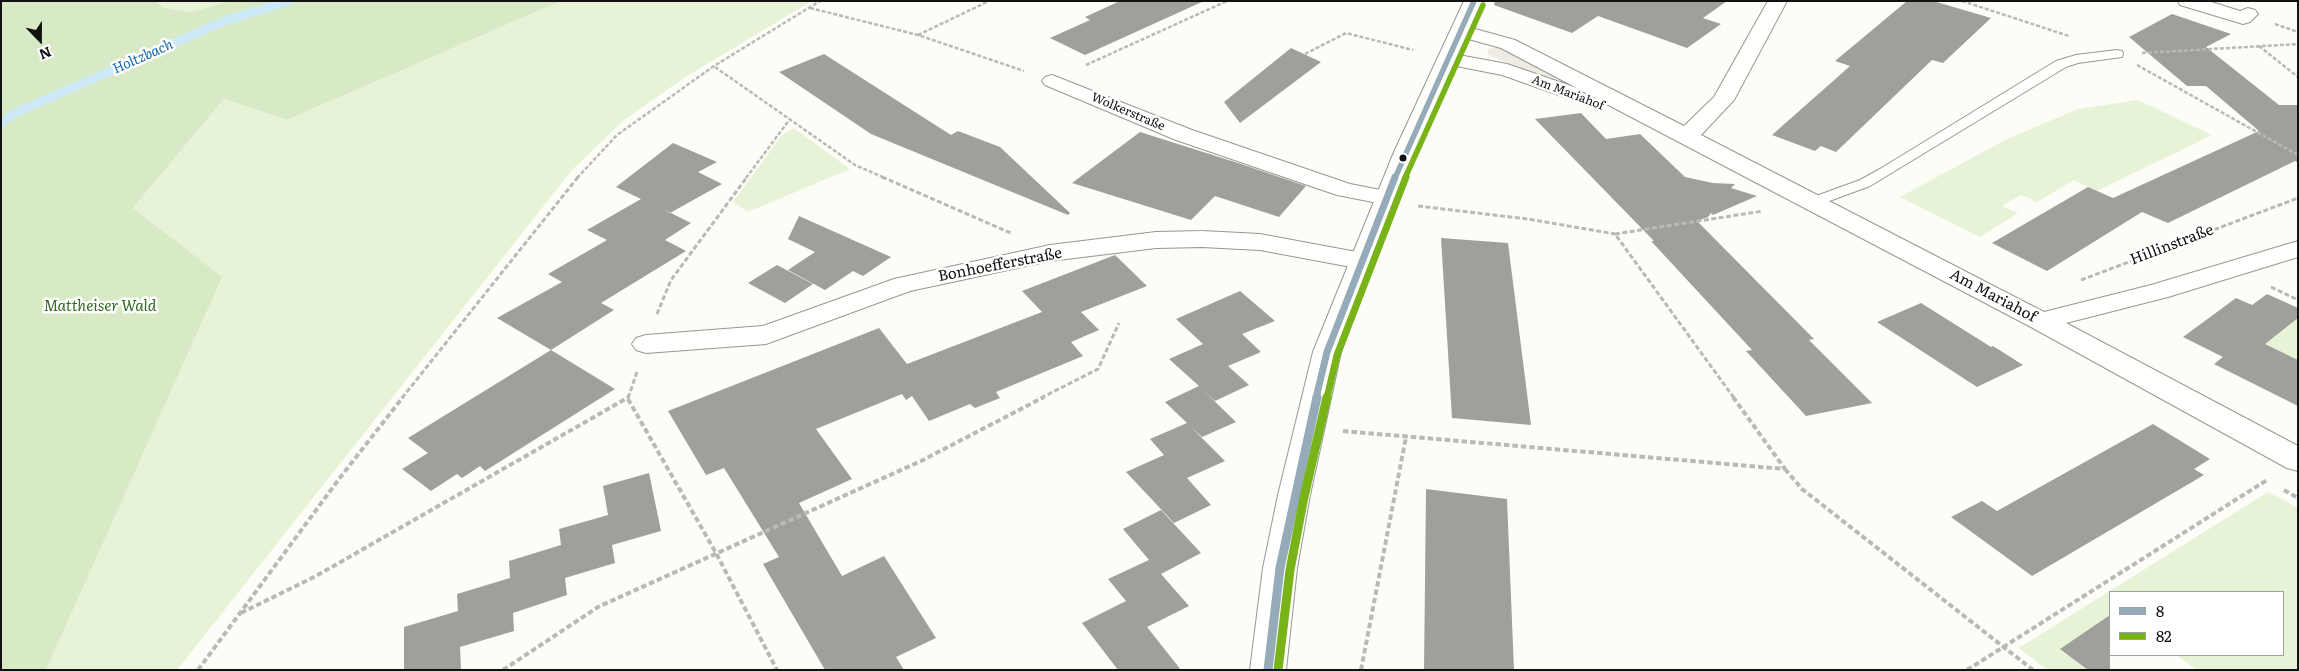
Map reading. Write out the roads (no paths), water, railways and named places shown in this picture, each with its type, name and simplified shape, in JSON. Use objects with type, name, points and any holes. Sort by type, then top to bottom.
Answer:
[{"type":"street","points":[[1268,670],[1280,568],[1309,428],[1328,352],[1405,152],[1474,1]]},
{"type":"street","points":[[1686,137],[1723,100],[1778,1]]},
{"type":"street","points":[[2187,1],[2243,18],[2248,14]]},
{"type":"street","name":"Am Mariahof","points":[[1461,31],[1508,44],[2041,321],[2298,460]]},
{"type":"street","name":"Am Mariahof","points":[[1448,59],[1507,70],[1686,137]]},
{"type":"street","name":"Wolkerstraße","points":[[1052,81],[1184,135],[1345,190],[1388,198]]},
{"type":"street","name":"Bonhoefferstraße","points":[[646,344],[766,335],[903,285],[1050,254],[1156,240],[1260,242],[1362,261]]},
{"type":"street","points":[[2041,321],[2159,291],[2298,249]]},
{"type":"lane","points":[[1813,202],[1865,183],[1886,172],[2061,64],[2076,59],[2117,54]]},
{"type":"waterway","name":"Holtzbach","points":[[1,123],[13,114],[224,21],[290,1]]},
{"type":"park label","name":"Mattheiser Wald","points":[[100,307]]}]
